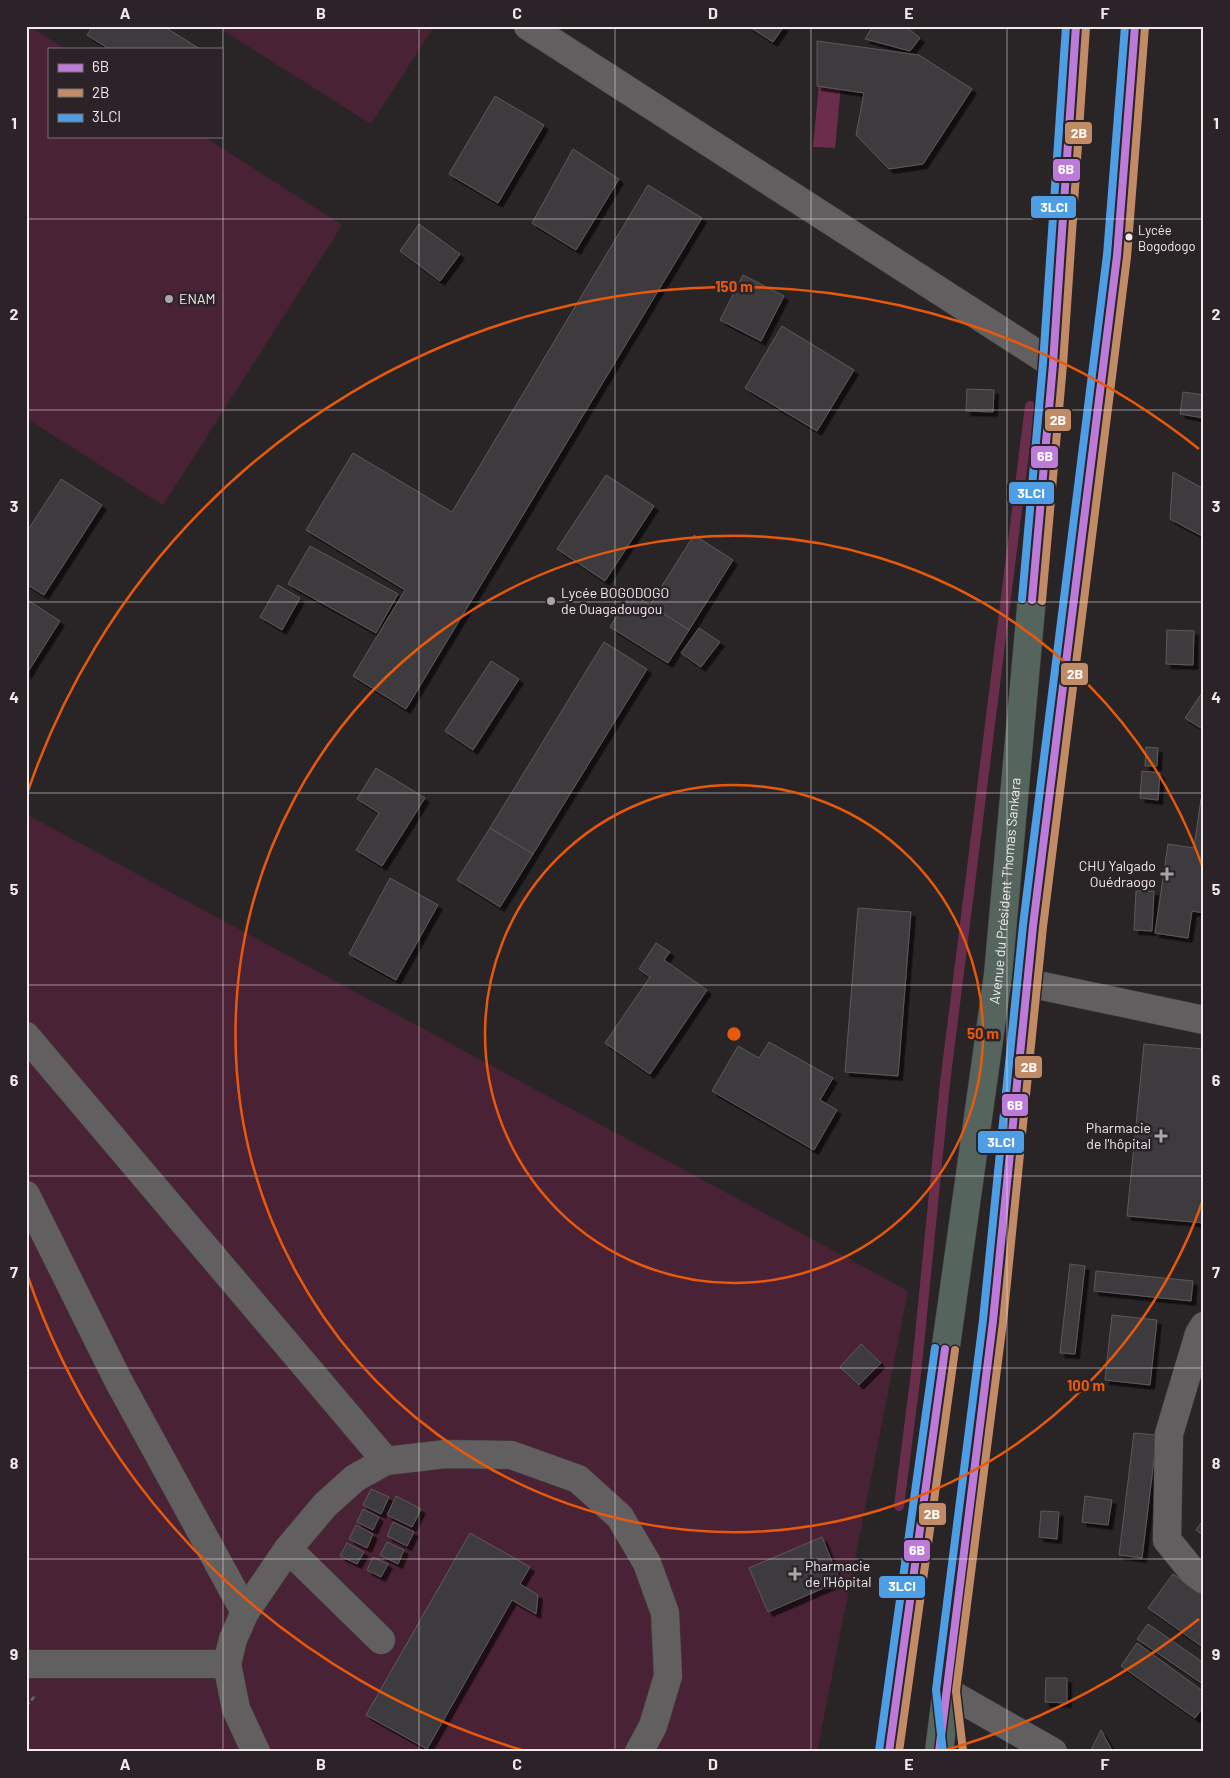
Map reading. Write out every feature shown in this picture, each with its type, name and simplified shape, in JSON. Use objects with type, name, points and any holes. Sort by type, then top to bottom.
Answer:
[{"type":"highway","name":"Avenue du Président Thomas Sankara","points":[[889,1752],[998,975],[1053,364],[1076,26]]},
{"type":"highway","points":[[939,1752],[993,1321],[1033,926],[1117,256],[1135,26]]},
{"type":"highway","points":[[946,1691],[953,1752]]},
{"type":"street","points":[[528,26],[1053,364]]},
{"type":"street","points":[[1028,983],[1204,1020]]},
{"type":"street","points":[[26,1036],[386,1461]]},
{"type":"street","points":[[26,1195],[118,1380],[245,1612]]},
{"type":"street","points":[[1204,1326],[1199,1334],[1169,1434],[1167,1540],[1193,1572],[1204,1580]]},
{"type":"street","points":[[256,1752],[236,1709],[227,1664],[233,1639],[245,1612],[288,1549],[325,1505],[355,1478],[386,1461],[446,1454],[511,1455],[578,1479],[620,1517],[647,1563],[665,1613],[668,1676],[653,1726],[639,1752]]},
{"type":"street","points":[[288,1549],[381,1640]]},
{"type":"street","points":[[26,1664],[227,1664]]},
{"type":"street","points":[[946,1691],[1053,1752]]},
{"type":"shaded area","points":[[26,26],[29,26],[63,48],[48,48],[48,138],[206,138],[342,225],[163,505],[26,418]]},
{"type":"shaded area","points":[[216,26],[430,26],[433,28],[371,124]]},
{"type":"shaded area","points":[[819,83],[841,85],[835,148],[813,147]]},
{"type":"shaded area","points":[[26,814],[908,1291],[817,1752],[26,1752]]},
{"type":"building","points":[[93,26],[163,26],[198,48],[107,48],[87,35]]},
{"type":"building","points":[[748,26],[784,26],[773,42]]},
{"type":"building","points":[[873,26],[905,26],[920,38],[910,51],[865,39]]},
{"type":"building","points":[[817,41],[919,55],[972,89],[923,164],[889,169],[856,135],[864,93],[817,86]]},
{"type":"building","points":[[495,96],[544,125],[498,203],[449,174]]},
{"type":"building","points":[[573,149],[619,179],[576,250],[532,223]]},
{"type":"building","points":[[648,185],[702,218],[406,709],[353,676],[405,590],[306,530],[353,453],[452,512]]},
{"type":"building","points":[[419,224],[460,254],[440,281],[400,251]]},
{"type":"building","points":[[743,275],[784,296],[761,341],[720,320]]},
{"type":"building","points":[[782,326],[854,370],[817,431],[745,388]]},
{"type":"building","points":[[967,389],[994,390],[993,412],[966,411]]},
{"type":"building","points":[[1183,392],[1204,395],[1204,418],[1180,414]]},
{"type":"building","points":[[1173,472],[1204,489],[1204,537],[1170,519]]},
{"type":"building","points":[[606,475],[654,506],[605,581],[557,549]]},
{"type":"building","points":[[61,479],[102,505],[44,595],[26,584],[26,533]]},
{"type":"building","points":[[694,535],[733,560],[689,630],[650,605]]},
{"type":"building","points":[[310,546],[398,594],[376,633],[288,584]]},
{"type":"building","points":[[278,585],[300,598],[282,630],[260,617]]},
{"type":"building","points":[[631,593],[689,630],[668,663],[610,627]]},
{"type":"building","points":[[26,599],[60,621],[26,675]]},
{"type":"building","points":[[699,628],[720,642],[701,667],[681,653]]},
{"type":"building","points":[[1167,630],[1194,631],[1193,665],[1166,664]]},
{"type":"building","points":[[604,642],[647,669],[533,854],[490,828]]},
{"type":"building","points":[[491,661],[519,679],[473,750],[445,731]]},
{"type":"building","points":[[1204,690],[1204,730],[1185,718]]},
{"type":"building","points":[[1146,747],[1158,748],[1157,766],[1145,766]]},
{"type":"building","points":[[376,768],[425,798],[382,866],[356,850],[379,813],[357,799]]},
{"type":"building","points":[[1142,771],[1160,773],[1158,800],[1140,798]]},
{"type":"building","points":[[1201,799],[1204,800],[1204,913],[1192,911],[1188,938],[1155,933],[1168,844],[1194,848]]},
{"type":"building","points":[[490,828],[533,854],[500,907],[457,880]]},
{"type":"building","points":[[390,878],[438,905],[396,980],[349,954]]},
{"type":"building","points":[[1136,891],[1154,891],[1152,931],[1134,930]]},
{"type":"building","points":[[858,908],[911,912],[898,1076],[845,1072]]},
{"type":"building","points":[[656,943],[670,952],[664,960],[707,990],[650,1074],[605,1043],[650,977],[639,969]]},
{"type":"building","points":[[769,1042],[833,1078],[820,1100],[837,1110],[814,1150],[712,1091],[738,1046],[759,1058]]},
{"type":"building","points":[[1144,1044],[1204,1049],[1204,1223],[1127,1216]]},
{"type":"building","points":[[1070,1264],[1085,1266],[1075,1354],[1060,1353]]},
{"type":"building","points":[[1096,1271],[1193,1281],[1191,1301],[1094,1291]]},
{"type":"building","points":[[1112,1315],[1157,1320],[1150,1385],[1105,1380]]},
{"type":"building","points":[[861,1344],[881,1363],[859,1385],[840,1367]]},
{"type":"building","points":[[1134,1433],[1157,1435],[1142,1558],[1119,1555]]},
{"type":"building","points":[[371,1489],[389,1497],[381,1514],[363,1505]]},
{"type":"building","points":[[396,1496],[421,1509],[412,1527],[387,1515]]},
{"type":"building","points":[[1085,1496],[1112,1500],[1108,1525],[1082,1522]]},
{"type":"building","points":[[363,1509],[379,1517],[373,1530],[357,1522]]},
{"type":"building","points":[[1041,1511],[1059,1512],[1057,1539],[1039,1537]]},
{"type":"building","points":[[1204,1519],[1204,1536],[1196,1530]]},
{"type":"building","points":[[393,1522],[414,1532],[407,1546],[387,1536]]},
{"type":"building","points":[[356,1525],[373,1534],[367,1548],[349,1539]]},
{"type":"building","points":[[470,1533],[530,1567],[520,1584],[538,1595],[536,1614],[512,1600],[427,1749],[366,1715]]},
{"type":"building","name":"Pharmacie de l'Hôpital","points":[[822,1537],[840,1581],[768,1612],[749,1568]]},
{"type":"building","points":[[387,1542],[404,1550],[398,1564],[380,1555]]},
{"type":"building","points":[[347,1543],[364,1552],[357,1564],[340,1556]]},
{"type":"building","points":[[373,1557],[388,1564],[381,1577],[367,1570]]},
{"type":"building","points":[[1173,1574],[1204,1596],[1204,1648],[1148,1608]]},
{"type":"building","points":[[1148,1624],[1204,1663],[1204,1685],[1137,1639]]},
{"type":"building","points":[[1137,1643],[1204,1692],[1204,1706],[1195,1718],[1121,1666]]},
{"type":"building","points":[[1046,1678],[1067,1678],[1067,1703],[1045,1702]]},
{"type":"building","points":[[1101,1730],[1113,1752],[1090,1752]]},
{"type":"waterway","points":[[899,1506],[917,1365],[945,1083],[1030,406]]},
{"type":"transit line","name":"3LCI","points":[[1022,599],[1043,363],[1066,26]]},
{"type":"transit line","name":"6B","points":[[1032,600],[1053,364],[1076,26]]},
{"type":"transit line","name":"3LCI","points":[[943,1752],[936,1690],[983,1320],[1023,925],[1107,255],[1125,26]]},
{"type":"transit line","name":"6B","points":[[939,1752],[993,1321],[1033,926],[1117,256],[1135,26]]},
{"type":"transit line","name":"2B","points":[[1042,601],[1063,365],[1086,27]]},
{"type":"transit line","name":"2B","points":[[963,1751],[956,1691],[1003,1322],[1043,927],[1127,257],[1145,27]]},
{"type":"transit line","name":"3LCI","points":[[879,1751],[935,1348]]},
{"type":"transit line","name":"6B","points":[[889,1752],[945,1349]]},
{"type":"transit line","name":"2B","points":[[899,1752],[955,1350]]},
{"type":"place","name":"Lycée Bogodogo","points":[[1129,237]]},
{"type":"place","name":"ENAM","points":[[169,299]]},
{"type":"place","name":"Lycée BOGODOGO de Ouagadougou","points":[[551,601]]},
{"type":"place","name":"CHU Yalgado Ouédraogo","points":[[1167,874]]},
{"type":"place","name":"Pharmacie de l'hôpital","points":[[1161,1136]]},
{"type":"place","name":"Pharmacie de l'Hôpital","points":[[795,1574]]}]
